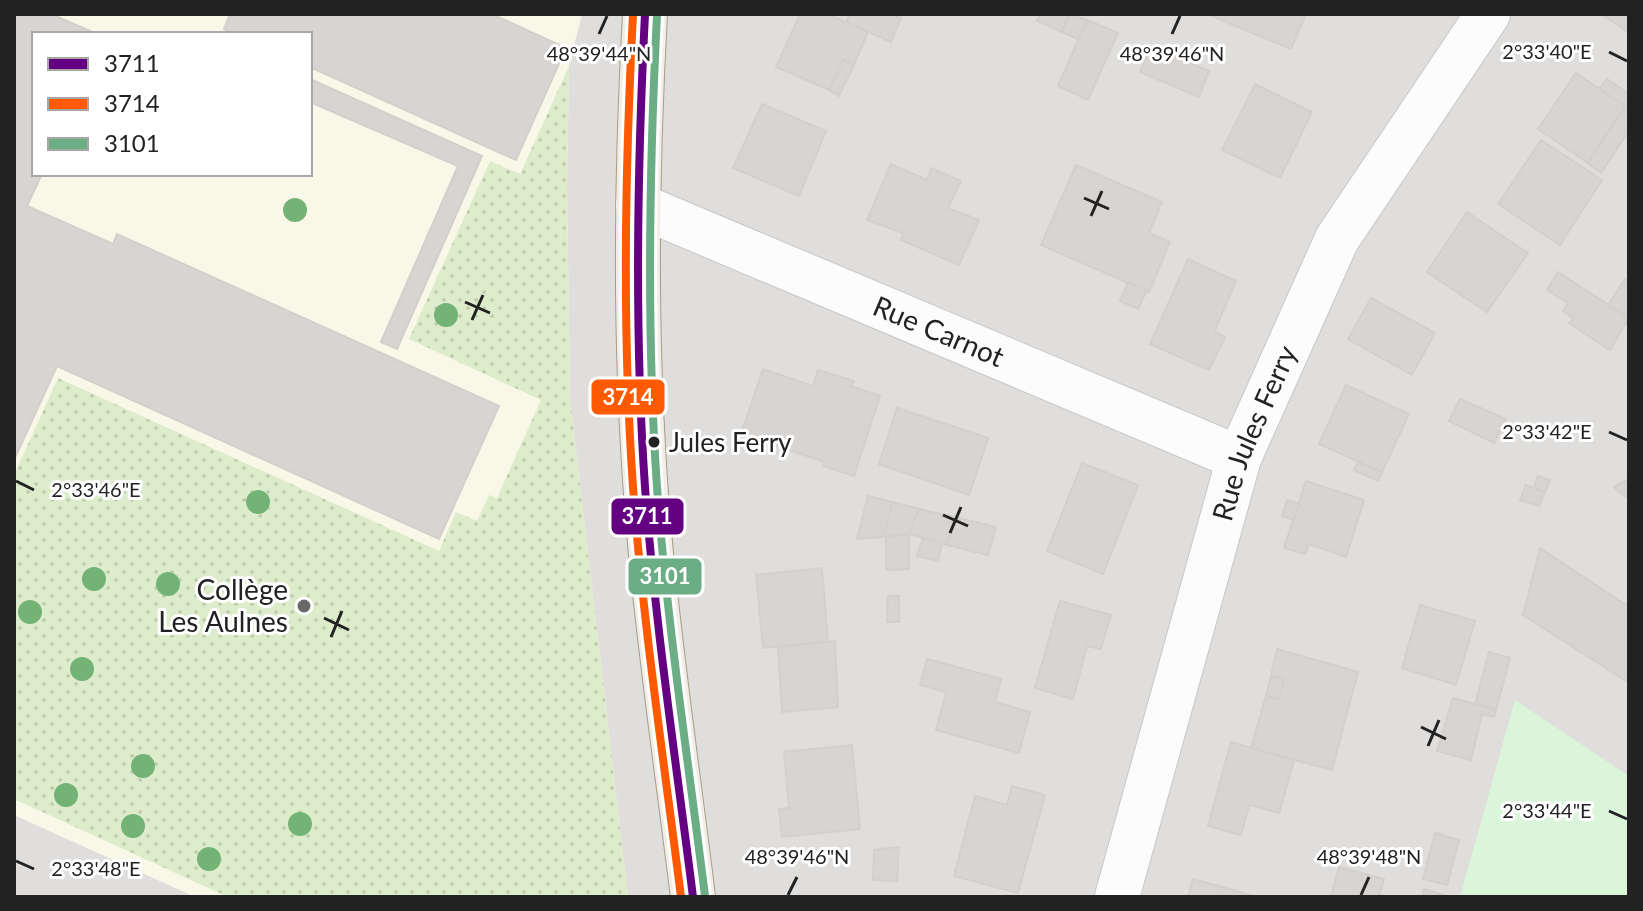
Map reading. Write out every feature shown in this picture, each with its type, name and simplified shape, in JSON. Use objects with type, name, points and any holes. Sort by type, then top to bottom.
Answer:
[{"type":"main road","points":[[645,14],[638,205],[642,402],[651,553],[693,897]]},
{"type":"street","name":"Rue Jules Ferry","points":[[1117,897],[1239,458],[1337,239],[1488,14]]},
{"type":"street","name":"Rue Carnot","points":[[638,205],[1239,458]]},
{"type":"shaded area","points":[[14,14],[1629,14],[1629,897],[14,897]]},
{"type":"shaded area","name":"Collège Les Aulnes","points":[[14,14],[582,14],[569,66],[570,398],[628,897],[195,897],[14,815]]},
{"type":"green space","points":[[569,66],[570,398],[628,897],[228,897],[14,799],[14,475],[58,378],[439,551],[456,512],[477,521],[489,495],[497,498],[541,400],[409,339],[490,161],[520,174]]},
{"type":"green space","points":[[1515,700],[1629,776],[1629,897],[1460,897]]},
{"type":"building","points":[[14,14],[51,14],[92,32],[32,32],[32,176],[41,176],[27,206],[113,244],[117,234],[499,406],[439,539],[57,366],[14,460]]},
{"type":"building","points":[[230,14],[492,14],[566,48],[516,160],[312,68],[312,32],[231,32],[224,29]]},
{"type":"building","points":[[800,14],[827,14],[868,32],[854,65],[843,60],[829,90],[776,67]]},
{"type":"building","points":[[850,14],[891,14],[901,18],[891,42],[846,22]]},
{"type":"building","points":[[1040,14],[1070,14],[1062,32],[1037,21]]},
{"type":"building","points":[[1070,14],[1087,20],[1079,40],[1062,32]]},
{"type":"building","points":[[1207,14],[1306,14],[1291,49]]},
{"type":"building","points":[[1601,14],[1629,14],[1629,28],[1627,31]]},
{"type":"building","points":[[1087,20],[1118,33],[1088,100],[1058,86]]},
{"type":"building","points":[[1151,46],[1209,71],[1199,97],[1140,72]]},
{"type":"building","points":[[843,60],[854,65],[839,96],[829,90]]},
{"type":"building","points":[[1576,73],[1625,106],[1588,163],[1538,129]]},
{"type":"building","points":[[1607,79],[1629,94],[1629,131],[1601,173],[1588,163],[1625,106],[1599,88]]},
{"type":"building","points":[[312,80],[482,156],[397,349],[381,342],[458,166],[312,103]]},
{"type":"building","points":[[1255,84],[1312,112],[1280,178],[1222,150]]},
{"type":"building","points":[[762,104],[826,131],[799,196],[733,168]]},
{"type":"building","points":[[1541,140],[1602,180],[1560,245],[1498,204]]},
{"type":"building","points":[[891,164],[927,180],[931,168],[961,181],[948,208],[979,220],[959,265],[901,240],[903,233],[867,220]]},
{"type":"building","points":[[1076,165],[1162,202],[1149,233],[1170,242],[1149,292],[1041,245]]},
{"type":"building","points":[[1467,212],[1528,253],[1487,312],[1427,272]]},
{"type":"building","points":[[1188,259],[1236,281],[1214,332],[1225,337],[1209,370],[1150,344]]},
{"type":"building","points":[[1558,272],[1629,318],[1610,350],[1569,323],[1573,318],[1563,311],[1568,303],[1547,290]]},
{"type":"building","points":[[1625,279],[1629,282],[1629,318],[1608,305]]},
{"type":"building","points":[[1128,282],[1147,290],[1138,309],[1120,301]]},
{"type":"building","points":[[1371,298],[1435,333],[1412,375],[1348,339]]},
{"type":"building","points":[[763,369],[813,386],[818,370],[854,381],[851,386],[880,396],[854,476],[823,466],[825,462],[741,434]]},
{"type":"building","points":[[1346,385],[1409,414],[1382,472],[1319,444]]},
{"type":"building","points":[[1460,399],[1506,419],[1494,443],[1449,421]]},
{"type":"building","points":[[897,408],[988,438],[969,495],[879,464]]},
{"type":"building","points":[[1358,462],[1382,472],[1378,481],[1354,470]]},
{"type":"building","points":[[1082,463],[1138,485],[1103,574],[1047,551]]},
{"type":"building","points":[[1538,476],[1550,480],[1545,492],[1534,488]]},
{"type":"building","points":[[1629,479],[1629,500],[1614,487]]},
{"type":"building","points":[[1306,481],[1364,500],[1346,557],[1309,544],[1305,554],[1284,548]]},
{"type":"building","points":[[1526,485],[1545,492],[1539,506],[1520,500]]},
{"type":"building","points":[[868,496],[893,502],[883,537],[857,539]]},
{"type":"building","points":[[1287,500],[1299,504],[1294,520],[1282,516]]},
{"type":"building","points":[[893,502],[919,509],[909,534],[883,537]]},
{"type":"building","points":[[919,509],[955,517],[947,545],[909,534]]},
{"type":"building","points":[[955,517],[996,527],[988,555],[947,545]]},
{"type":"building","points":[[909,534],[909,569],[886,570],[886,537]]},
{"type":"building","points":[[923,538],[942,543],[938,561],[917,556]]},
{"type":"building","points":[[1540,548],[1629,607],[1629,683],[1523,615]]},
{"type":"building","points":[[822,568],[828,642],[763,648],[756,575]]},
{"type":"building","points":[[888,596],[899,596],[899,622],[887,622]]},
{"type":"building","points":[[1060,601],[1111,615],[1101,649],[1087,646],[1073,699],[1035,688]]},
{"type":"building","points":[[1420,605],[1475,621],[1456,685],[1402,668]]},
{"type":"building","points":[[835,641],[838,707],[782,712],[778,647]]},
{"type":"building","points":[[1277,649],[1358,672],[1332,770],[1251,748],[1266,696],[1279,699],[1284,679],[1271,676]]},
{"type":"building","points":[[1489,652],[1510,658],[1496,710],[1475,704]]},
{"type":"building","points":[[927,659],[1001,679],[995,702],[1030,712],[1019,753],[936,730],[946,692],[920,685]]},
{"type":"building","points":[[1271,676],[1284,679],[1279,699],[1266,696]]},
{"type":"building","points":[[1453,698],[1496,710],[1494,717],[1482,714],[1471,760],[1437,751]]},
{"type":"building","points":[[1231,742],[1294,760],[1279,813],[1249,805],[1241,835],[1208,826]]},
{"type":"building","points":[[852,745],[860,829],[782,837],[779,809],[789,808],[784,752]]},
{"type":"building","points":[[1012,786],[1045,795],[1018,893],[954,876],[975,796],[1007,805]]},
{"type":"building","points":[[1435,833],[1459,840],[1447,885],[1423,879]]},
{"type":"building","points":[[899,847],[897,881],[873,880],[874,850]]},
{"type":"building","points":[[1339,867],[1384,879],[1379,897],[1331,897]]},
{"type":"building","points":[[1193,879],[1258,897],[1188,897]]},
{"type":"building","points":[[1424,889],[1444,895],[1444,897],[1422,897]]},
{"type":"transit line","name":"3714","points":[[633,14],[626,250],[627,369],[633,487],[642,590],[681,897]]},
{"type":"transit line","name":"3711","points":[[645,14],[638,251],[639,369],[645,487],[654,590],[693,897]]},
{"type":"transit line","name":"3101","points":[[657,15],[650,251],[651,369],[657,487],[666,589],[705,896]]},
{"type":"place","name":"Jules Ferry","points":[[654,442]]},
{"type":"place","name":"Collège Les Aulnes","points":[[304,606]]}]
